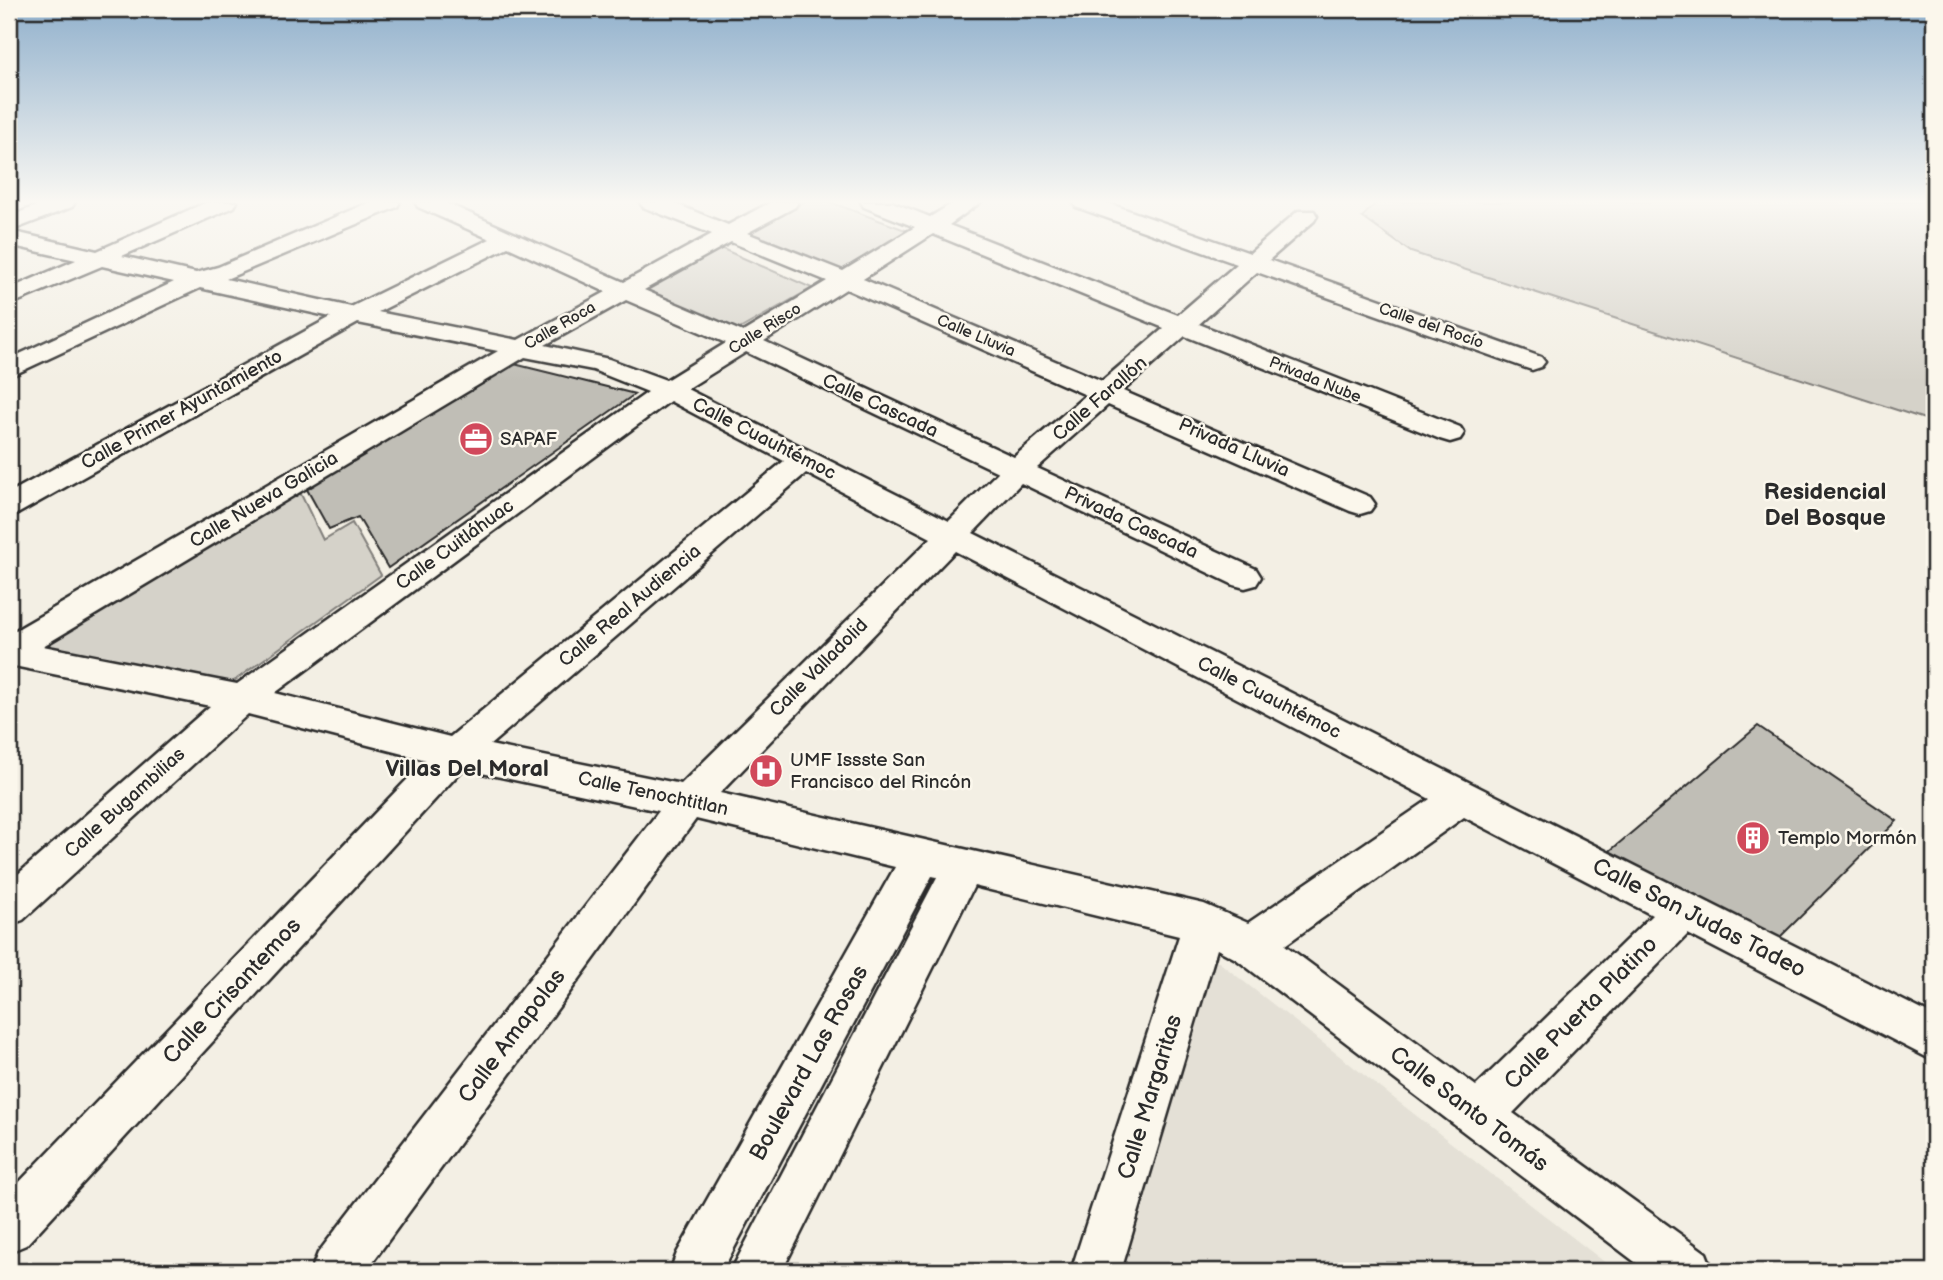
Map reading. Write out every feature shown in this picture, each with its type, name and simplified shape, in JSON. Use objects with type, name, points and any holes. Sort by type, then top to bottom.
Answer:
[{"type":"street","points":[[9,298],[91,262]]},
{"type":"street","name":"Calle Cuauhtémoc","points":[[127,262],[214,278],[354,315],[518,350],[600,364],[668,390],[1464,796]]},
{"type":"street","points":[[9,369],[251,262]]},
{"type":"street","name":"Calle Primer Ayuntamiento","points":[[9,506],[354,315],[461,262]]},
{"type":"street","name":"Calle Cascada","points":[[558,262],[744,341],[1017,470]]},
{"type":"street","name":"Calle Roca","points":[[518,350],[676,262]]},
{"type":"street","name":"Calle Lluvia","points":[[799,262],[1108,393]]},
{"type":"street","name":"Calle Risco","points":[[668,390],[874,262]]},
{"type":"street","name":"Privada Nube","points":[[1019,262],[1450,433]]},
{"type":"street","name":"Calle Farallón","points":[[950,536],[1017,470],[1108,393],[1251,262]]},
{"type":"street","name":"Calle del Rocío","points":[[1251,262],[1532,362]]},
{"type":"street","points":[[9,383],[214,278]]},
{"type":"street","name":"Calle Nueva Galicia","points":[[9,651],[518,350]]},
{"type":"street","name":"Calle Cuitláhuac","points":[[242,699],[668,390]]},
{"type":"street","name":"Privada Lluvia","points":[[1108,393],[1360,504]]},
{"type":"street","name":"Calle Real Audiencia","points":[[456,753],[804,459]]},
{"type":"street","name":"Privada Cascada","points":[[1017,470],[1245,577]]},
{"type":"street","name":"Calle Valladolid","points":[[688,801],[950,536]]},
{"type":"street","name":"Calle Tenochtitlan","points":[[9,651],[242,699],[456,753],[688,801],[944,860],[1204,923],[1251,945]]},
{"type":"street","name":"Calle Bugambilias","points":[[9,907],[242,699]]},
{"type":"street","name":"Calle Crisantemos","points":[[9,1228],[456,753]]},
{"type":"street","points":[[1251,945],[1464,796]]},
{"type":"street","name":"Calle San Judas Tadeo","points":[[1464,796],[1934,1039]]},
{"type":"street","name":"Calle Amapolas","points":[[336,1271],[688,801]]},
{"type":"street","points":[[756,1271],[944,860]]},
{"type":"street","name":"Boulevard Las Rosas","points":[[695,1271],[944,860]]},
{"type":"street","name":"Calle Puerta Platino","points":[[1478,1116],[1685,910]]},
{"type":"street","name":"Calle Margaritas","points":[[1097,1271],[1204,923]]},
{"type":"street","name":"Calle Santo Tomás","points":[[1251,945],[1688,1271]]},
{"type":"shaded area","points":[[693,262],[752,262],[812,288],[736,331],[646,290]]},
{"type":"shaded area","points":[[804,262],[856,262],[835,274]]},
{"type":"shaded area","points":[[1441,262],[1934,262],[1934,422]]},
{"type":"shaded area","points":[[297,486],[323,540],[352,523],[381,575],[227,686],[23,648]]},
{"type":"shaded area","points":[[1211,956],[1616,1271],[1119,1271]]},
{"type":"building","name":"SAPAF","points":[[510,363],[635,394],[388,568],[358,517],[329,529],[304,484]]},
{"type":"building","name":"Templo Mormón","points":[[1758,726],[1897,821],[1778,939],[1605,855]]},
{"type":"place","name":"SAPAF","points":[[476,439]]},
{"type":"place","name":"UMF Issste San Francisco del Rincón","points":[[766,771]]},
{"type":"place","name":"Templo Mormón","points":[[1753,838]]},
{"type":"district","name":"Residencial Del Bosque","points":[[1825,505]]},
{"type":"district","name":"Villas Del Moral","points":[[467,769]]}]
